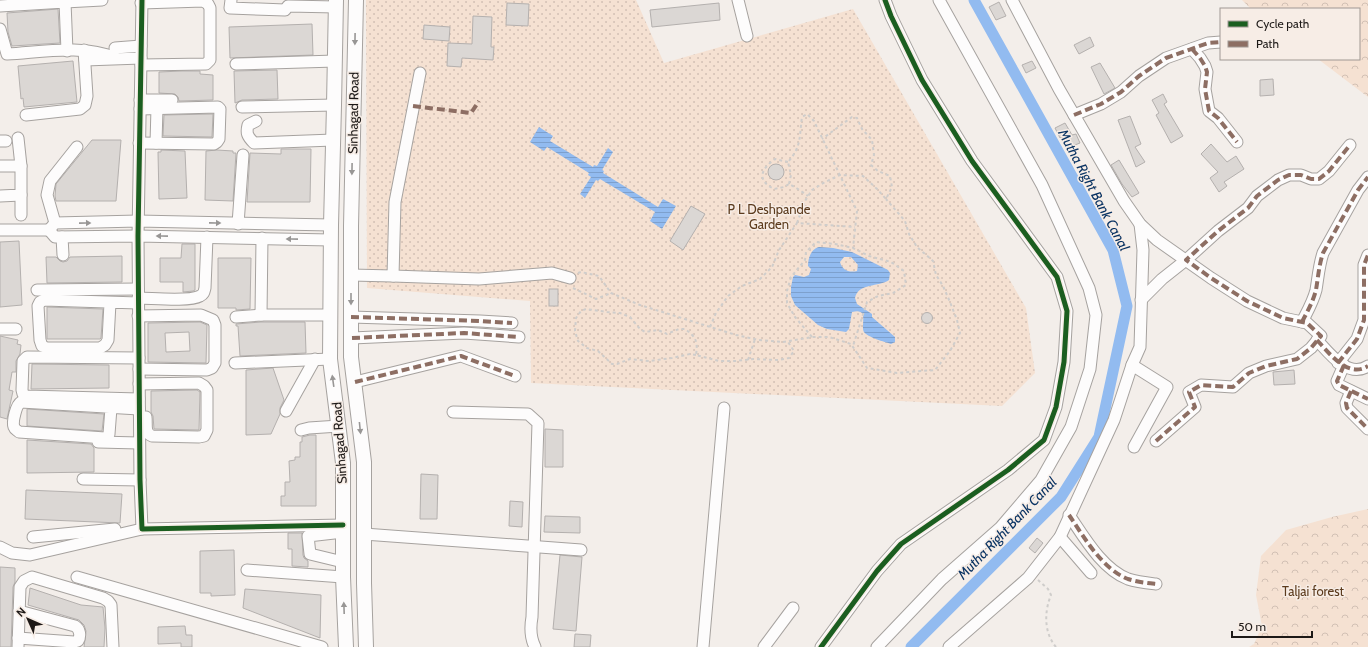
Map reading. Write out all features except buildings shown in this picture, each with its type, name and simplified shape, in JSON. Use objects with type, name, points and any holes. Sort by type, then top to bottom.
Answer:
[{"type":"main road","name":"Sinhagad Road","points":[[356,0],[351,226],[351,357],[364,462],[364,583],[366,647]]},
{"type":"main road","name":"Sinhagad Road","points":[[336,3],[330,240],[330,359],[343,463],[343,577],[346,647]]},
{"type":"main road","points":[[331,225],[351,226]]},
{"type":"main road","points":[[330,240],[351,240]]},
{"type":"street","points":[[0,6],[102,0]]},
{"type":"street","points":[[231,0],[230,8],[285,10],[288,6],[336,3]]},
{"type":"street","points":[[738,0],[746,36]]},
{"type":"street","points":[[821,647],[877,571],[901,544],[1008,470],[1044,440],[1056,407],[1064,362],[1067,311],[1057,277],[972,161],[922,80],[885,0]]},
{"type":"street","points":[[877,647],[942,579],[1000,528],[1041,480],[1071,427],[1090,369],[1096,315],[1089,288],[1042,185],[939,0]]},
{"type":"street","points":[[1012,0],[1059,90],[1124,201],[1140,224],[1157,240],[1246,301],[1283,318],[1307,323],[1321,336],[1311,348],[1297,359],[1266,366],[1249,373],[1233,387],[1202,385],[1189,392],[1195,407],[1156,441]]},
{"type":"street","points":[[141,64],[206,64],[210,60],[210,8],[208,4],[203,1],[142,2],[138,221],[139,363],[143,384],[147,431],[152,436],[199,438],[204,436],[207,430],[207,390],[204,386],[199,383],[143,384]]},
{"type":"street","points":[[65,2],[67,51]]},
{"type":"street","points":[[0,29],[7,54],[67,51],[84,55],[116,53],[141,46]]},
{"type":"street","points":[[1074,115],[1101,104],[1121,92],[1139,76],[1166,58],[1208,43],[1220,42]]},
{"type":"street","points":[[1192,49],[1205,66],[1205,89],[1209,112],[1218,118],[1237,142]]},
{"type":"street","points":[[116,53],[141,64],[209,69]]},
{"type":"street","points":[[26,115],[80,109],[85,105],[87,96],[84,55]]},
{"type":"street","points":[[236,64],[335,61]]},
{"type":"street","points":[[393,276],[395,202],[420,73]]},
{"type":"street","points":[[140,104],[209,101]]},
{"type":"street","points":[[139,143],[214,144],[219,139],[220,109],[218,107],[157,108],[140,104]]},
{"type":"street","points":[[242,107],[334,105]]},
{"type":"street","points":[[156,143],[157,108]]},
{"type":"street","points":[[256,121],[248,124],[246,132],[254,143],[333,140]]},
{"type":"street","points":[[18,138],[21,166],[21,215]]},
{"type":"street","points":[[1141,300],[1162,279],[1248,208],[1257,196],[1278,180],[1289,175],[1301,175],[1311,179],[1319,179],[1329,171],[1350,145]]},
{"type":"street","points":[[77,147],[50,181],[47,195],[55,238],[138,236],[330,240]]},
{"type":"street","points":[[238,224],[243,155]]},
{"type":"street","points":[[0,166],[21,166]]},
{"type":"street","points":[[1302,322],[1316,291],[1323,253],[1358,190],[1368,177]]},
{"type":"street","points":[[0,196],[21,195]]},
{"type":"street","points":[[0,230],[138,221],[331,225]]},
{"type":"street","points":[[949,647],[1031,574],[1060,536],[1114,420],[1132,365],[1140,348],[1143,250],[1140,224]]},
{"type":"street","points":[[62,237],[63,255]]},
{"type":"street","points":[[37,290],[184,299],[200,297],[205,288],[207,237]]},
{"type":"street","points":[[261,315],[262,238]]},
{"type":"street","points":[[1368,255],[1364,265],[1364,320],[1357,339],[1341,364],[1337,381],[1339,385],[1368,399]]},
{"type":"street","points":[[351,275],[479,279],[552,273],[570,278]]},
{"type":"street","points":[[110,303],[108,340],[105,345],[100,348],[47,348],[42,346],[40,340],[38,306],[40,302],[44,300],[110,303],[138,296]]},
{"type":"street","points":[[138,316],[201,315],[213,320],[215,325],[215,363],[212,368],[207,370],[139,363],[27,357],[23,361],[22,390],[23,394],[26,396],[139,404]]},
{"type":"street","points":[[236,318],[261,315],[331,315]]},
{"type":"street","points":[[351,317],[512,323]]},
{"type":"street","points":[[0,329],[16,329]]},
{"type":"street","points":[[352,338],[464,334],[519,337]]},
{"type":"street","points":[[1317,340],[1341,364],[1349,368],[1363,369],[1368,366]]},
{"type":"street","points":[[355,382],[461,356],[515,376]]},
{"type":"street","points":[[286,411],[315,359]]},
{"type":"street","points":[[235,363],[330,359]]},
{"type":"street","points":[[1132,365],[1167,387],[1134,447]]},
{"type":"street","points":[[142,529],[139,404],[143,384]]},
{"type":"street","points":[[1351,391],[1346,403],[1347,408],[1368,429]]},
{"type":"street","points":[[110,408],[109,434],[108,437],[105,438],[19,432],[13,426],[16,406],[21,402],[110,408],[139,404]]},
{"type":"street","points":[[703,647],[724,408]]},
{"type":"street","points":[[452,412],[528,414],[538,423],[530,631],[535,647]]},
{"type":"street","points":[[302,430],[309,428],[339,426]]},
{"type":"street","points":[[50,442],[139,443]]},
{"type":"street","points":[[83,479],[140,480]]},
{"type":"street","points":[[1070,515],[1087,542],[1100,558],[1113,570],[1127,579],[1156,584]]},
{"type":"street","points":[[33,537],[124,528],[343,528]]},
{"type":"street","points":[[343,528],[308,536],[310,554],[343,562]]},
{"type":"street","points":[[0,547],[12,553],[30,555],[142,529]]},
{"type":"street","points":[[364,534],[581,550]]},
{"type":"street","points":[[1060,536],[1091,573]]},
{"type":"street","points":[[246,570],[343,577]]},
{"type":"street","points":[[77,577],[322,647]]},
{"type":"street","points":[[19,611],[75,626],[80,631],[78,641],[74,642],[18,642],[19,611],[20,587],[24,581],[32,578],[103,598],[112,605],[114,647]]},
{"type":"street","points":[[764,647],[793,608]]},
{"type":"path","points":[[788,162],[795,154],[800,141],[802,117],[806,114],[814,121],[857,211],[853,248]]},
{"type":"path","points":[[822,139],[852,117],[857,118],[862,129],[872,140],[874,155],[871,166],[890,176],[892,186],[886,200]]},
{"type":"path","points":[[775,159],[788,162],[791,175],[789,184],[784,187],[774,189],[767,186],[763,180],[762,173],[766,166],[775,159]]},
{"type":"path","points":[[611,293],[596,299],[572,287],[570,278],[581,272],[598,276],[611,293],[640,305],[710,327],[755,339],[788,342],[812,337],[828,337],[851,344],[867,368],[896,374],[935,370],[950,351],[960,333],[950,302],[936,275],[933,261],[917,247],[909,234],[905,221],[877,189],[863,176],[840,175],[812,190],[797,223],[779,250],[772,267],[760,279],[742,286],[728,296],[716,313],[710,327]]},
{"type":"path","points":[[789,184],[808,196]]},
{"type":"path","points":[[797,223],[855,227]]},
{"type":"path","points":[[812,337],[795,317],[787,304],[787,291],[791,277],[805,260],[806,252],[816,242],[835,244],[853,248],[869,256],[891,262],[904,271],[906,285],[893,293],[878,296],[867,302],[853,346]]},
{"type":"path","points":[[696,355],[698,344],[695,338],[685,329],[679,329],[667,334],[658,330],[645,332],[640,329],[630,317],[620,313],[586,309],[581,311],[576,318],[575,331],[578,341],[587,348],[598,351],[612,364],[617,364],[630,359],[649,361],[690,354],[719,361],[778,360],[789,358],[794,351],[788,342]]},
{"type":"path","points":[[748,360],[755,339]]},
{"type":"path","points":[[1031,574],[1048,589],[1051,595],[1046,614],[1047,627],[1051,639],[1056,647]]},
{"type":"green space","name":"P L Deshpande Garden","points":[[366,0],[636,0],[664,63],[853,9],[1026,308],[1035,373],[1002,406],[531,383],[530,301],[367,288]]},
{"type":"green space","points":[[1242,0],[1368,0],[1368,97],[1319,60],[1360,60],[1360,8],[1250,8]]},
{"type":"green space","name":"Taljai forest","points":[[1368,509],[1368,647],[1249,647],[1254,644],[1262,626],[1256,595],[1261,556],[1286,530]]},
{"type":"water","points":[[539,127],[553,136],[550,141],[593,167],[594,165],[597,166],[608,148],[613,152],[602,170],[604,171],[603,173],[658,207],[663,199],[676,206],[662,229],[650,221],[655,212],[600,179],[598,181],[596,180],[585,198],[580,194],[591,177],[588,175],[589,173],[547,147],[544,151],[530,142]]},
{"type":"water","points":[[816,248],[833,248],[852,252],[888,270],[890,273],[889,280],[860,290],[855,298],[857,304],[872,314],[872,317],[895,337],[895,342],[891,344],[866,334],[863,329],[863,315],[861,312],[852,312],[849,329],[846,332],[827,329],[818,325],[795,305],[791,296],[793,277],[795,275],[804,277],[809,275],[811,269],[808,266],[809,257]],"holes":[[[844,257],[851,257],[858,265],[857,271],[851,272],[846,270],[841,265],[840,262]]]},
{"type":"waterway","name":"Mutha Right Bank Canal","points":[[911,647],[1061,497],[1099,437],[1127,306],[1113,250],[974,0]]},
{"type":"marked path","points":[[1074,115],[1101,104],[1121,92],[1139,76],[1166,58],[1208,43],[1220,42]]},
{"type":"marked path","points":[[1192,49],[1200,58],[1207,72],[1205,89],[1209,111],[1218,118],[1237,142]]},
{"type":"marked path","points":[[413,106],[471,113],[479,101]]},
{"type":"marked path","points":[[1156,441],[1195,407],[1189,392],[1201,385],[1233,387],[1249,373],[1266,366],[1297,359],[1311,348],[1321,336],[1307,323],[1283,318],[1247,301],[1186,260],[1218,231],[1248,208],[1257,196],[1278,180],[1289,175],[1301,175],[1311,179],[1319,179],[1329,171],[1350,145]]},
{"type":"marked path","points":[[1302,322],[1315,294],[1323,253],[1358,190],[1368,177]]},
{"type":"marked path","points":[[1338,363],[1357,339],[1364,320],[1364,265],[1368,255]]},
{"type":"marked path","points":[[351,317],[512,323]]},
{"type":"marked path","points":[[352,338],[464,333],[519,337]]},
{"type":"marked path","points":[[1317,340],[1333,357],[1346,367],[1361,369],[1368,366]]},
{"type":"marked path","points":[[355,382],[461,356],[515,376]]},
{"type":"marked path","points":[[1344,365],[1337,381],[1339,385],[1368,399]]},
{"type":"marked path","points":[[1351,391],[1346,403],[1347,408],[1368,429]]},
{"type":"marked path","points":[[1069,515],[1094,552],[1110,568],[1128,579],[1156,584]]},
{"type":"cycle path","points":[[142,0],[138,236],[140,480],[142,529],[343,525]]},
{"type":"cycle path","points":[[821,647],[877,571],[901,544],[1008,470],[1044,440],[1056,407],[1064,362],[1067,311],[1057,277],[972,161],[922,80],[891,16],[885,0]]}]
